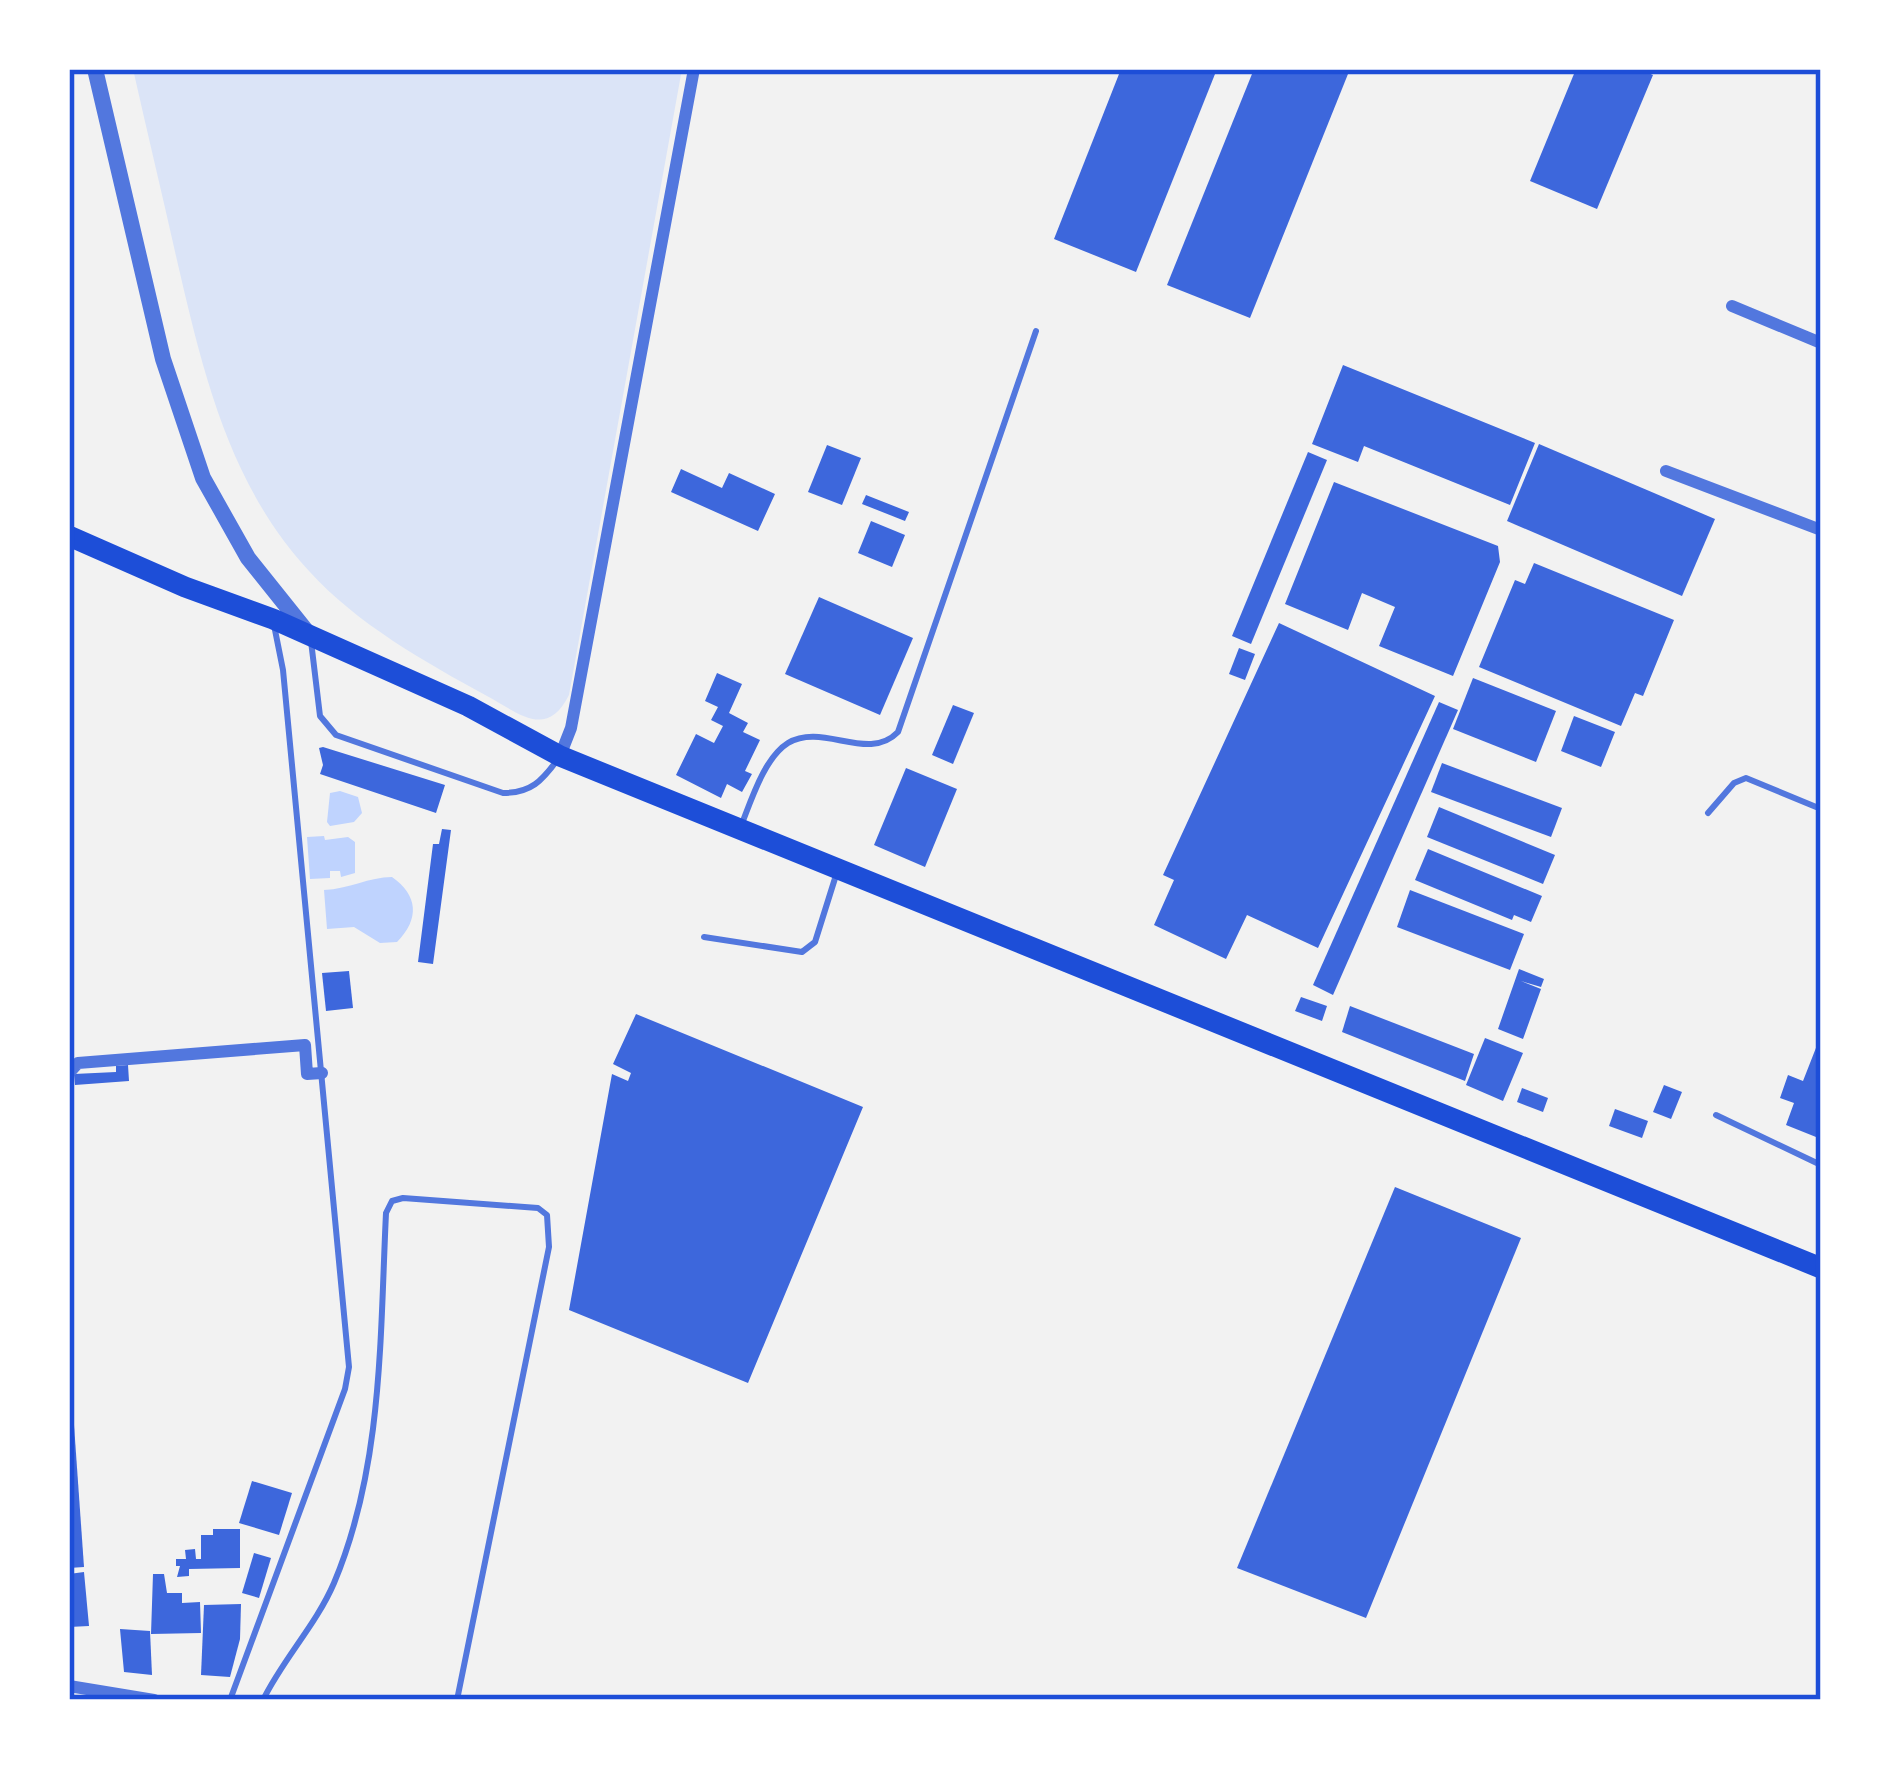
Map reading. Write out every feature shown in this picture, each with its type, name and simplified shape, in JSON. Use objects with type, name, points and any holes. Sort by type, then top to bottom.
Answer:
[{"type":"main road","points":[[69,536],[310,635],[468,706],[560,756],[1821,1268]]},
{"type":"street","points":[[95,69],[164,359],[203,478],[248,558],[310,635]]},
{"type":"street","points":[[560,756],[571,728],[694,69]]},
{"type":"street","points":[[1732,307],[1821,343]]},
{"type":"street","points":[[1666,470],[1821,530]]},
{"type":"street","points":[[69,1073],[78,1063],[305,1046],[307,1075],[322,1073]]},
{"type":"street","points":[[69,1688],[154,1700]]},
{"type":"lane","points":[[740,829],[759,783],[784,744],[806,736],[874,745],[889,741],[898,732],[1036,331]]},
{"type":"lane","points":[[230,1700],[345,1389],[349,1367],[283,670],[273,619]]},
{"type":"lane","points":[[310,635],[320,716],[335,735],[503,793],[524,793],[543,780],[560,756]]},
{"type":"lane","points":[[1708,813],[1734,783],[1746,778],[1821,809]]},
{"type":"lane","points":[[704,937],[802,952],[815,942],[838,869]]},
{"type":"lane","points":[[1716,1114],[1821,1165]]},
{"type":"lane","points":[[262,1700],[330,1591],[357,1505],[377,1407],[386,1213],[392,1202],[403,1198],[538,1208],[547,1215],[549,1228],[549,1247],[457,1700]]},
{"type":"shaded area","points":[[133,69],[682,69],[569,695],[552,716],[532,719],[522,715],[393,641],[328,590],[281,537],[238,463],[208,382]]},
{"type":"water","points":[[330,793],[358,797],[362,813],[354,822],[330,826]]},
{"type":"water","points":[[324,836],[325,840],[348,837],[355,842],[355,873],[341,877],[340,871],[330,871],[330,878],[310,879],[307,837]]},
{"type":"water","points":[[392,877],[407,892],[413,908],[410,925],[397,942],[380,943],[354,927],[327,929],[324,890]]},
{"type":"building","points":[[1121,69],[1217,69],[1136,272],[1054,239]]},
{"type":"building","points":[[1254,69],[1350,69],[1250,318],[1167,285]]},
{"type":"building","points":[[1576,69],[1639,69],[1653,75],[1597,209],[1530,181]]},
{"type":"building","points":[[1343,365],[1535,443],[1510,505],[1364,446],[1358,462],[1312,444]]},
{"type":"building","points":[[1539,444],[1715,519],[1682,596],[1507,521]]},
{"type":"building","points":[[827,445],[861,458],[842,505],[808,492]]},
{"type":"building","points":[[1308,452],[1327,460],[1251,644],[1232,636]]},
{"type":"building","points":[[681,469],[722,488],[729,473],[775,494],[758,531],[671,492]]},
{"type":"building","points":[[1334,482],[1498,546],[1500,562],[1453,676],[1379,646],[1395,607],[1362,593],[1348,630],[1285,604]]},
{"type":"building","points":[[866,495],[909,512],[905,521],[862,504]]},
{"type":"building","points":[[871,521],[905,535],[892,567],[858,553]]},
{"type":"building","points":[[1534,563],[1674,620],[1643,696],[1635,693],[1621,726],[1479,667],[1515,580],[1525,584]]},
{"type":"building","points":[[819,597],[913,638],[880,715],[785,674]]},
{"type":"building","points":[[1279,623],[1435,696],[1318,948],[1247,915],[1226,959],[1154,925],[1174,880],[1163,875]]},
{"type":"building","points":[[1239,648],[1255,654],[1245,680],[1229,674]]},
{"type":"building","points":[[717,673],[742,684],[729,713],[748,723],[743,732],[760,740],[745,771],[752,774],[742,792],[727,784],[721,798],[676,775],[696,734],[714,743],[723,726],[711,720],[718,707],[705,701]]},
{"type":"building","points":[[1473,678],[1556,711],[1536,762],[1453,729]]},
{"type":"building","points":[[1439,702],[1458,710],[1333,995],[1313,985]]},
{"type":"building","points":[[953,705],[974,713],[953,764],[932,755]]},
{"type":"building","points":[[1574,716],[1615,732],[1601,767],[1561,751]]},
{"type":"building","points":[[319,748],[445,785],[436,813],[320,774]]},
{"type":"building","points":[[1442,763],[1562,808],[1551,837],[1431,792]]},
{"type":"building","points":[[906,768],[957,789],[925,867],[874,845]]},
{"type":"building","points":[[1439,807],[1555,855],[1543,884],[1427,837]]},
{"type":"building","points":[[442,829],[451,830],[433,964],[418,962],[433,844],[439,844]]},
{"type":"building","points":[[1428,849],[1542,896],[1531,922],[1514,915],[1512,920],[1415,880]]},
{"type":"building","points":[[1410,890],[1524,934],[1510,970],[1397,927]]},
{"type":"building","points":[[1519,969],[1544,979],[1541,987],[1521,981],[1541,989],[1523,1039],[1498,1029]]},
{"type":"building","points":[[349,971],[353,1008],[326,1011],[322,973]]},
{"type":"building","points":[[1301,997],[1327,1006],[1322,1021],[1295,1011]]},
{"type":"building","points":[[1350,1006],[1474,1054],[1465,1081],[1342,1032]]},
{"type":"building","points":[[636,1014],[863,1107],[748,1383],[569,1310],[612,1074],[628,1081],[631,1073],[613,1064]]},
{"type":"building","points":[[1821,1035],[1821,1139],[1786,1125],[1794,1103],[1780,1098],[1788,1075],[1803,1081]]},
{"type":"building","points":[[1485,1038],[1523,1053],[1503,1101],[1466,1085]]},
{"type":"building","points":[[128,1065],[129,1081],[75,1085],[74,1074],[116,1072],[116,1066]]},
{"type":"building","points":[[1664,1085],[1682,1092],[1671,1119],[1653,1112]]},
{"type":"building","points":[[1522,1088],[1548,1098],[1543,1112],[1517,1102]]},
{"type":"building","points":[[1615,1109],[1648,1121],[1642,1138],[1609,1126]]},
{"type":"building","points":[[1395,1187],[1521,1238],[1366,1618],[1237,1568]]},
{"type":"building","points":[[69,1425],[74,1425],[84,1567],[69,1568]]},
{"type":"building","points":[[252,1481],[292,1493],[279,1535],[239,1523]]},
{"type":"building","points":[[213,1529],[240,1529],[240,1568],[189,1569],[189,1576],[177,1577],[180,1566],[176,1559],[186,1559],[185,1550],[195,1549],[196,1559],[201,1559],[201,1535],[213,1535]]},
{"type":"building","points":[[254,1553],[271,1558],[259,1598],[242,1593]]},
{"type":"building","points":[[84,1572],[89,1626],[69,1627],[69,1574]]},
{"type":"building","points":[[153,1574],[164,1574],[167,1593],[182,1593],[182,1603],[200,1602],[201,1633],[151,1634]]},
{"type":"building","points":[[241,1604],[240,1639],[230,1677],[201,1675],[204,1605]]},
{"type":"building","points":[[120,1629],[150,1631],[152,1675],[124,1672]]}]
